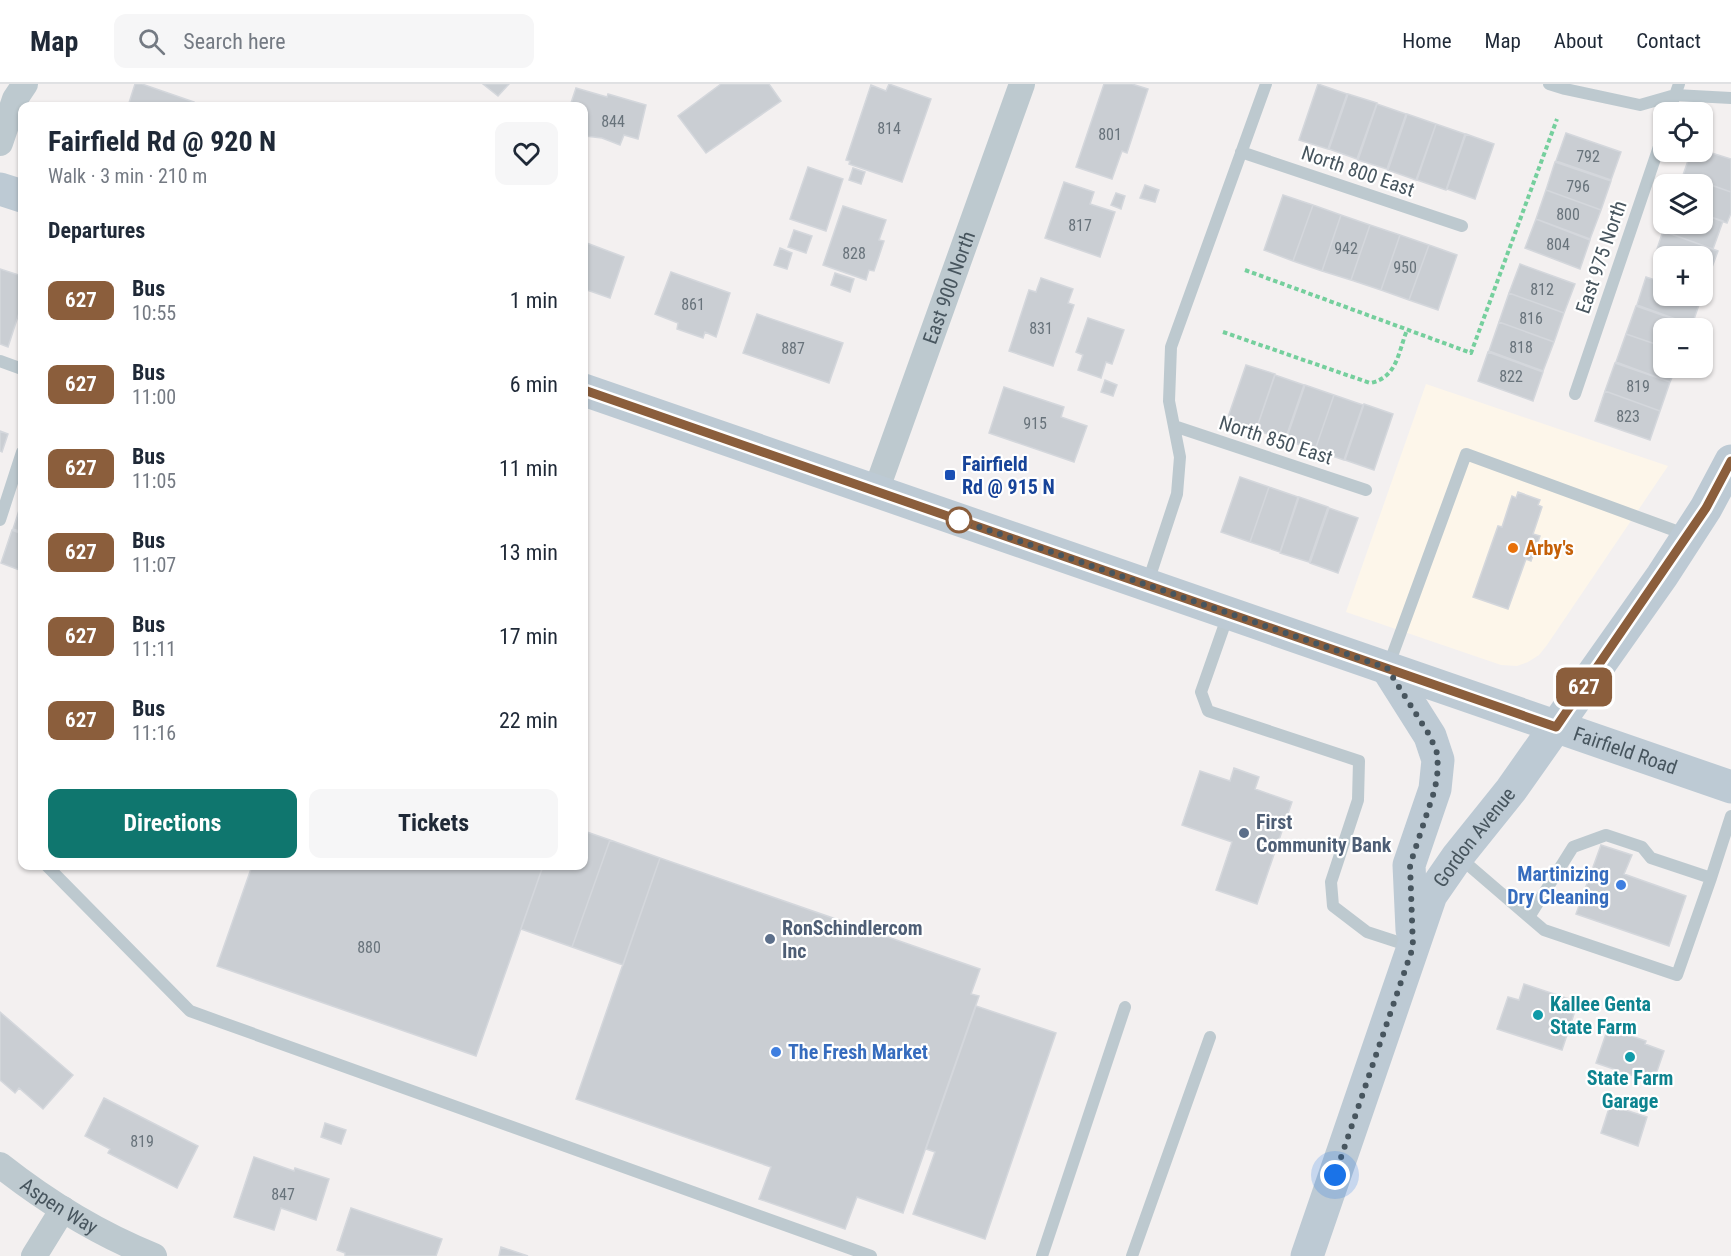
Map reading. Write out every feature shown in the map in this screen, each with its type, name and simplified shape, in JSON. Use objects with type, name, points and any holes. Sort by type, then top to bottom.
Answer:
[{"type":"main road","points":[[0,189],[18,195]]},
{"type":"main road","name":"Fairfield Road","points":[[588,391],[1731,787]]},
{"type":"main road","name":"Gordon Avenue","points":[[1307,1256],[1431,895],[1556,727],[1688,536],[1731,461]]},
{"type":"main road","points":[[1387,668],[1430,736],[1438,760],[1435,789],[1410,865],[1413,947]]},
{"type":"street","points":[[0,142],[15,99],[25,84]]},
{"type":"street","name":"East 900 North","points":[[876,491],[1023,84]]},
{"type":"street","name":"Aspen Way","points":[[0,1165],[63,1209],[126,1245],[154,1256]]},
{"type":"street","points":[[34,1256],[63,1209]]},
{"type":"lane","points":[[1147,586],[1177,494],[1180,457],[1169,401],[1171,347],[1266,84]]},
{"type":"lane","points":[[1549,84],[1640,105],[1677,89],[1731,98]]},
{"type":"lane","name":"North 800 East","points":[[1241,152],[1462,226]]},
{"type":"lane","name":"East 975 North","points":[[1575,394],[1654,162]]},
{"type":"lane","points":[[0,361],[18,368]]},
{"type":"lane","name":"North 850 East","points":[[1174,426],[1366,490]]},
{"type":"lane","points":[[1387,668],[1466,454],[1688,536]]},
{"type":"lane","points":[[0,520],[18,464]]},
{"type":"lane","points":[[1228,614],[1201,692],[1208,711],[1359,761],[1358,800],[1331,882],[1333,906],[1367,932],[1413,947]]},
{"type":"lane","points":[[1458,856],[1544,930],[1677,975],[1731,816]]},
{"type":"lane","points":[[1529,917],[1572,847],[1606,835],[1642,847],[1651,858],[1710,878]]},
{"type":"lane","points":[[51,870],[190,1011],[871,1256]]},
{"type":"lane","points":[[1042,1256],[1125,1007]]},
{"type":"lane","points":[[1132,1256],[1210,1037]]},
{"type":"path","points":[[1245,270],[1471,353],[1557,119]]},
{"type":"path","points":[[1223,332],[1370,382],[1382,381],[1391,373],[1407,330]]},
{"type":"shaded area","points":[[1426,384],[1668,466],[1547,645],[1539,655],[1517,666],[1501,665],[1346,612]]},
{"type":"building","points":[[135,84],[142,84],[194,102],[129,102]]},
{"type":"building","points":[[483,84],[509,84],[498,96]]},
{"type":"building","points":[[721,84],[769,84],[781,101],[706,153],[678,116]]},
{"type":"building","points":[[889,84],[931,99],[902,182],[849,164],[850,161],[846,160],[871,85],[886,91]]},
{"type":"building","points":[[1104,84],[1132,84],[1148,89],[1127,153],[1122,151],[1112,179],[1076,167]]},
{"type":"building","points":[[1318,84],[1347,94],[1328,149],[1299,140]]},
{"type":"building","points":[[576,88],[646,105],[638,139],[624,135],[620,145],[602,138],[588,136],[588,102],[571,102]]},
{"type":"building","points":[[1348,94],[1377,103],[1357,159],[1329,149]]},
{"type":"building","points":[[1377,104],[1406,114],[1387,169],[1358,160]]},
{"type":"building","points":[[1407,114],[1436,124],[1416,180],[1388,170]]},
{"type":"building","points":[[1436,124],[1465,134],[1446,190],[1417,180]]},
{"type":"building","points":[[1566,133],[1621,152],[1611,180],[1556,161]]},
{"type":"building","points":[[1466,134],[1494,144],[1475,199],[1447,189]]},
{"type":"building","points":[[1713,153],[1731,159],[1731,192],[1713,186],[1713,174],[1683,174],[1688,162],[1713,162]]},
{"type":"building","points":[[1555,162],[1611,181],[1601,210],[1546,190]]},
{"type":"building","points":[[808,167],[843,179],[826,231],[790,219]]},
{"type":"building","points":[[853,168],[865,172],[861,184],[849,180]]},
{"type":"building","points":[[1064,182],[1094,192],[1090,204],[1115,212],[1100,257],[1045,238]]},
{"type":"building","points":[[1145,185],[1159,190],[1155,202],[1140,198]]},
{"type":"building","points":[[1713,186],[1731,192],[1731,213],[1727,223],[1713,218]]},
{"type":"building","points":[[1546,190],[1601,210],[1590,239],[1536,219]]},
{"type":"building","points":[[1116,193],[1125,196],[1121,209],[1111,205]]},
{"type":"building","points":[[1283,195],[1313,205],[1293,261],[1264,250]]},
{"type":"building","points":[[1313,205],[1341,215],[1322,271],[1293,261]]},
{"type":"building","points":[[843,206],[886,220],[879,240],[884,241],[874,271],[869,270],[866,280],[823,265]]},
{"type":"building","points":[[1341,215],[1370,225],[1351,280],[1322,271]]},
{"type":"building","points":[[1713,218],[1723,221],[1713,249],[1713,246],[1705,246],[1671,234],[1713,234]]},
{"type":"building","points":[[1536,219],[1590,240],[1580,269],[1525,248]]},
{"type":"building","points":[[1370,225],[1400,235],[1381,290],[1351,280]]},
{"type":"building","points":[[794,230],[812,236],[806,253],[788,247]]},
{"type":"building","points":[[1662,234],[1671,234],[1704,246],[1658,246]]},
{"type":"building","points":[[1400,235],[1429,245],[1409,300],[1381,290]]},
{"type":"building","points":[[588,244],[624,257],[610,298],[588,290]]},
{"type":"building","points":[[1429,245],[1457,255],[1438,310],[1409,300]]},
{"type":"building","points":[[780,248],[792,253],[787,269],[774,265]]},
{"type":"building","points":[[1713,249],[1718,251],[1713,264]]},
{"type":"building","points":[[1520,264],[1575,284],[1564,313],[1509,293]]},
{"type":"building","points":[[0,269],[18,275],[18,316],[8,347],[0,344]]},
{"type":"building","points":[[671,272],[730,293],[716,337],[705,332],[703,338],[677,329],[678,323],[655,314]]},
{"type":"building","points":[[835,273],[854,279],[850,292],[831,285]]},
{"type":"building","points":[[1646,277],[1653,279],[1653,306],[1699,306],[1694,318],[1673,318],[1637,305]]},
{"type":"building","points":[[1041,278],[1073,289],[1068,303],[1074,305],[1053,366],[1009,351],[1029,290],[1036,292]]},
{"type":"building","points":[[1509,293],[1564,313],[1554,342],[1499,322]]},
{"type":"building","points":[[1636,306],[1671,318],[1653,318],[1653,343],[1626,334]]},
{"type":"building","points":[[757,314],[843,343],[829,383],[743,353]]},
{"type":"building","points":[[1088,318],[1124,330],[1112,364],[1106,362],[1101,378],[1078,370],[1083,355],[1076,352]]},
{"type":"building","points":[[1499,322],[1554,342],[1543,371],[1489,351]]},
{"type":"building","points":[[1626,334],[1653,343],[1653,376],[1616,362]]},
{"type":"building","points":[[1488,352],[1543,372],[1533,401],[1478,381]]},
{"type":"building","points":[[1615,363],[1670,382],[1660,411],[1605,391]]},
{"type":"building","points":[[1246,365],[1275,374],[1256,430],[1227,420]]},
{"type":"building","points":[[1275,375],[1304,385],[1285,440],[1256,430]]},
{"type":"building","points":[[1659,378],[1672,378],[1670,382]]},
{"type":"building","points":[[1105,380],[1117,385],[1113,396],[1101,392]]},
{"type":"building","points":[[1305,385],[1334,395],[1315,450],[1286,440]]},
{"type":"building","points":[[1004,387],[1064,407],[1061,417],[1087,426],[1074,462],[989,433]]},
{"type":"building","points":[[1605,391],[1660,411],[1650,440],[1595,421]]},
{"type":"building","points":[[1334,395],[1363,405],[1344,460],[1315,450]]},
{"type":"building","points":[[1364,404],[1393,414],[1374,470],[1345,460]]},
{"type":"building","points":[[0,431],[8,434],[2,452],[0,451]]},
{"type":"building","points":[[1240,477],[1269,487],[1250,542],[1221,532]]},
{"type":"building","points":[[1269,487],[1298,497],[1280,552],[1250,542]]},
{"type":"building","name":"Arby's","points":[[1518,492],[1540,500],[1538,505],[1542,507],[1533,534],[1540,536],[1531,561],[1526,559],[1508,609],[1473,597],[1498,526],[1502,527],[1512,496],[1516,498]]},
{"type":"building","points":[[1299,497],[1328,507],[1309,562],[1280,553]]},
{"type":"building","points":[[1329,508],[1358,518],[1338,573],[1310,563]]},
{"type":"building","points":[[18,513],[18,531],[13,529]]},
{"type":"building","points":[[12,530],[18,532],[18,569],[1,563]]},
{"type":"building","name":"First Community Bank","points":[[1234,768],[1259,777],[1255,789],[1292,802],[1257,904],[1216,890],[1232,842],[1182,825],[1200,771],[1230,781]]},
{"type":"building","points":[[588,832],[610,840],[572,947],[521,929],[542,870],[588,870]]},
{"type":"building","points":[[610,840],[660,858],[623,965],[572,947]]},
{"type":"building","name":"Martinizing Dry Cleaning","points":[[1601,845],[1632,855],[1624,874],[1686,896],[1669,946],[1576,914]]},
{"type":"building","name":"The Fresh Market","points":[[660,858],[980,969],[971,994],[979,996],[903,1213],[857,1197],[845,1229],[759,1199],[771,1167],[576,1099]]},
{"type":"building","points":[[251,870],[542,870],[476,1056],[217,966]]},
{"type":"building","name":"Kallee Genta State Farm","points":[[1524,984],[1578,1002],[1562,1050],[1497,1029],[1508,997],[1519,1000]]},
{"type":"building","points":[[976,1006],[1056,1033],[985,1239],[913,1214],[935,1152],[926,1149]]},
{"type":"building","points":[[0,1012],[73,1075],[43,1109],[19,1088],[15,1093],[0,1080]]},
{"type":"building","name":"State Farm Garage","points":[[1608,1028],[1646,1041],[1645,1044],[1664,1051],[1654,1080],[1596,1063]]},
{"type":"building","points":[[104,1098],[198,1146],[177,1188],[108,1153],[110,1149],[85,1136]]},
{"type":"building","points":[[1610,1105],[1647,1117],[1638,1146],[1601,1133]]},
{"type":"building","points":[[325,1123],[346,1130],[341,1144],[321,1137]]},
{"type":"building","points":[[254,1157],[294,1171],[295,1168],[329,1179],[316,1220],[281,1208],[274,1230],[234,1217]]},
{"type":"building","points":[[351,1208],[442,1239],[436,1256],[345,1256],[345,1253],[337,1250]]},
{"type":"building","points":[[501,1247],[528,1256],[499,1256]]},
{"type":"bus line","name":"627","points":[[588,391],[1556,727],[1662,576],[1706,508],[1731,461]]},
{"type":"place","name":"Fairfield Rd @ 915 N","points":[[950,475]]},
{"type":"place","name":"Arby's","points":[[1513,548]]},
{"type":"place","name":"First Community Bank","points":[[1244,833]]},
{"type":"place","name":"Martinizing Dry Cleaning","points":[[1621,885]]},
{"type":"place","name":"RonSchindlercom Inc","points":[[770,939]]},
{"type":"place","name":"Kallee Genta State Farm","points":[[1538,1015]]},
{"type":"place","name":"The Fresh Market","points":[[776,1052]]},
{"type":"place","name":"State Farm Garage","points":[[1630,1057]]},
{"type":"route","points":[[959,520],[1387,668],[1430,736],[1437,753],[1438,769],[1435,789],[1410,865],[1413,947],[1335,1175]]}]
